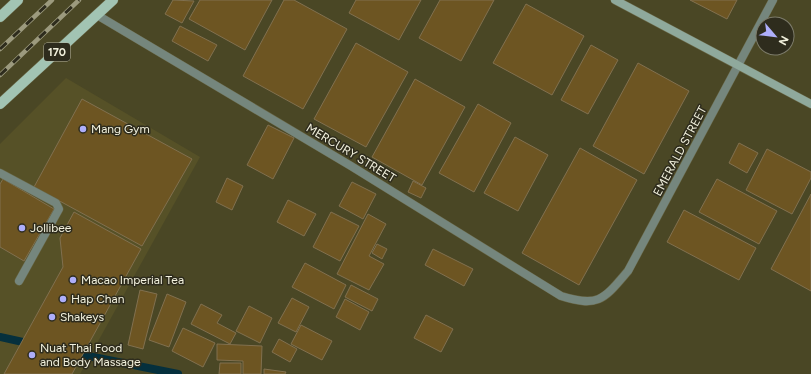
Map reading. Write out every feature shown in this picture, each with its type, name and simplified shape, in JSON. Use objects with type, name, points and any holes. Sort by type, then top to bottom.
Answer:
[{"type":"main road","points":[[0,17],[18,0]]},
{"type":"main road","name":"170","points":[[0,104],[113,0]]},
{"type":"street","points":[[615,0],[811,104]]},
{"type":"street","name":"EMERALD STREET","points":[[595,302],[610,292],[628,271],[773,0]]},
{"type":"street","name":"MERCURY STREET","points":[[97,15],[351,166],[561,296],[579,302],[595,302]]},
{"type":"street","points":[[0,173],[56,204],[59,208],[19,281]]},
{"type":"shaded area","points":[[66,78],[200,157],[80,374],[0,374],[0,144]]},
{"type":"building","points":[[173,0],[194,1],[182,23],[165,14]]},
{"type":"building","points":[[200,0],[272,0],[245,50],[189,19]]},
{"type":"building","points":[[284,0],[294,0],[347,29],[303,109],[243,76]]},
{"type":"building","points":[[356,0],[421,0],[399,40],[349,13]]},
{"type":"building","points":[[440,0],[494,0],[461,61],[419,38]]},
{"type":"building","points":[[690,0],[737,0],[727,19]]},
{"type":"building","points":[[526,4],[584,36],[552,95],[493,63]]},
{"type":"building","points":[[180,26],[217,45],[208,61],[172,41]]},
{"type":"building","points":[[356,43],[408,72],[366,147],[314,119]]},
{"type":"building","points":[[591,45],[618,60],[588,114],[561,100]]},
{"type":"building","points":[[638,63],[689,91],[644,174],[593,146]]},
{"type":"building","points":[[415,79],[465,107],[422,185],[372,157]]},
{"type":"building","points":[[82,99],[192,159],[142,246],[34,187]]},
{"type":"building","points":[[478,104],[511,123],[474,192],[439,173]]},
{"type":"building","points":[[268,125],[294,138],[273,179],[247,165]]},
{"type":"building","points":[[515,137],[548,155],[518,211],[484,193]]},
{"type":"building","points":[[739,143],[758,153],[747,173],[729,163]]},
{"type":"building","points":[[580,148],[637,180],[579,285],[522,253]]},
{"type":"building","points":[[767,149],[811,172],[811,178],[792,214],[746,190]]},
{"type":"building","points":[[227,178],[243,186],[232,210],[216,202]]},
{"type":"building","name":"Jollibee","points":[[3,179],[54,209],[24,261],[0,247],[0,184]]},
{"type":"building","points":[[717,179],[777,211],[759,244],[699,212]]},
{"type":"building","points":[[413,181],[426,188],[421,198],[408,192]]},
{"type":"building","points":[[352,182],[376,194],[363,219],[339,206]]},
{"type":"building","points":[[811,194],[811,291],[771,269]]},
{"type":"building","points":[[288,200],[316,214],[304,236],[277,222]]},
{"type":"building","points":[[684,210],[756,248],[739,280],[667,242]]},
{"type":"building","points":[[74,212],[141,249],[72,374],[4,374],[63,267],[60,238]]},
{"type":"building","points":[[331,212],[359,226],[340,261],[313,247]]},
{"type":"building","points":[[368,214],[386,224],[369,256],[384,264],[369,290],[337,274]]},
{"type":"building","points":[[377,244],[387,249],[382,259],[372,253]]},
{"type":"building","points":[[433,249],[473,269],[464,286],[425,265]]},
{"type":"building","points":[[305,263],[346,285],[334,309],[292,287]]},
{"type":"building","points":[[351,285],[378,299],[372,311],[345,297]]},
{"type":"building","points":[[140,290],[157,294],[143,349],[128,345]]},
{"type":"building","points":[[167,294],[186,302],[169,347],[149,340]]},
{"type":"building","points":[[292,298],[309,307],[296,332],[278,323]]},
{"type":"building","points":[[345,299],[369,312],[360,330],[336,317]]},
{"type":"building","points":[[201,304],[222,315],[217,323],[236,333],[230,344],[191,324]]},
{"type":"building","points":[[249,306],[272,318],[260,343],[236,331]]},
{"type":"building","points":[[426,315],[453,329],[441,352],[414,338]]},
{"type":"building","points":[[301,325],[332,341],[322,360],[291,344]]},
{"type":"building","points":[[183,328],[215,343],[203,367],[172,351]]},
{"type":"building","points":[[279,339],[297,349],[290,362],[272,352]]},
{"type":"building","points":[[217,344],[262,346],[261,374],[243,374],[243,361],[217,360]]},
{"type":"building","points":[[220,363],[241,363],[241,374],[219,374]]},
{"type":"building","points":[[264,369],[286,372],[285,374],[264,374]]},
{"type":"waterway","points":[[0,337],[32,344]]},
{"type":"waterway","points":[[73,353],[178,374]]},
{"type":"railway","points":[[0,49],[52,0]]},
{"type":"railway","points":[[0,75],[79,0]]},
{"type":"place","name":"Mang Gym","points":[[83,129]]},
{"type":"place","name":"Jollibee","points":[[22,228]]},
{"type":"place","name":"Macao Imperial Tea","points":[[73,280]]},
{"type":"place","name":"Hap Chan","points":[[63,299]]},
{"type":"place","name":"Shakeys","points":[[52,317]]},
{"type":"place","name":"Nuat Thai Food and Body Massage","points":[[32,355]]}]
